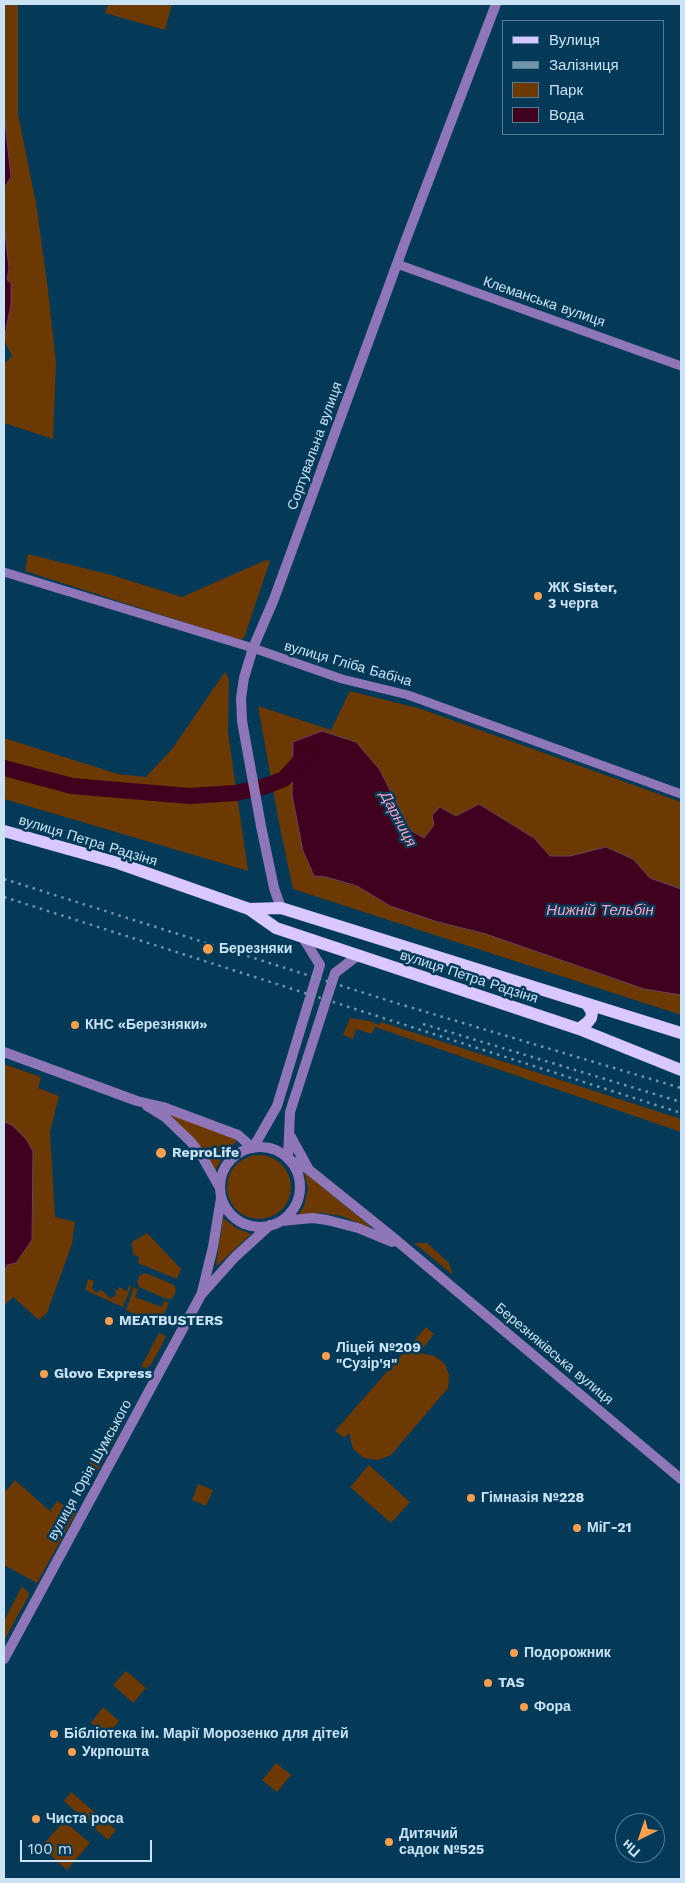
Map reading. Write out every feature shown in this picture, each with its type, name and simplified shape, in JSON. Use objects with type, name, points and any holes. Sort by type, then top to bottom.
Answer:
[{"type":"main road","name":"вулиця Петра Радзіня","points":[[4,831],[118,864],[248,909],[276,928],[579,1028],[681,1070]]},
{"type":"main road","name":"вулиця Петра Радзіня","points":[[248,909],[281,908],[681,1033]]},
{"type":"main road","points":[[579,1028],[591,1018],[592,1012],[587,1004]]},
{"type":"street","name":"Сортувальна вулиця","points":[[281,908],[274,888],[260,826],[248,760],[242,721],[241,698],[244,678],[253,648],[274,599],[397,264],[496,4]]},
{"type":"street","name":"Клеманська вулиця","points":[[397,264],[681,366]]},
{"type":"street","name":"вулиця Гліба Бабіча","points":[[4,572],[253,648],[342,679],[408,695],[681,794]]},
{"type":"street","points":[[253,1148],[278,1103],[320,965],[302,936]]},
{"type":"street","points":[[288,1159],[288,1127],[291,1106],[335,973],[357,956]]},
{"type":"street","points":[[4,1052],[238,1135],[253,1148]]},
{"type":"street","points":[[138,1101],[165,1117],[191,1142],[203,1158],[227,1209],[240,1221],[252,1226],[274,1223],[290,1212],[298,1195],[299,1183],[296,1172],[288,1159],[272,1149],[253,1148],[237,1154],[228,1163],[222,1175],[221,1193]]},
{"type":"street","points":[[238,1135],[254,1132],[272,1116]]},
{"type":"street","points":[[288,1127],[293,1144],[308,1168]]},
{"type":"street","name":"Березняківська вулиця","points":[[288,1159],[308,1168],[681,1479]]},
{"type":"street","name":"вулиця Юрія Шумського","points":[[201,1295],[213,1247],[221,1193]]},
{"type":"street","name":"Березняківська вулиця","points":[[274,1223],[313,1218],[336,1222],[370,1232],[409,1251]]},
{"type":"street","name":"вулиця Юрія Шумського","points":[[4,1659],[201,1295],[235,1257],[274,1223]]},
{"type":"green space","points":[[4,4],[18,4],[18,114],[36,203],[56,364],[53,439],[4,423],[4,364],[12,356],[4,340],[11,304],[7,280],[9,268],[4,224],[4,188],[11,176],[4,112]]},
{"type":"green space","points":[[108,4],[172,4],[165,30],[105,13]]},
{"type":"green space","points":[[28,554],[115,576],[182,597],[266,560],[270,561],[244,638],[239,640],[25,571]]},
{"type":"green space","points":[[225,672],[229,679],[228,732],[248,871],[4,799],[4,738],[118,774],[146,777],[172,749]]},
{"type":"green space","points":[[350,691],[421,709],[681,802],[681,889],[650,878],[633,859],[606,847],[570,856],[550,856],[534,838],[479,804],[681,987],[681,1015],[293,889],[258,706],[331,730]],"holes":[[[322,731],[356,742],[387,904],[357,886],[326,877],[314,876],[293,742]]]},
{"type":"green space","points":[[350,1018],[369,1021],[379,1025],[381,1022],[681,1119],[681,1132],[375,1027],[372,1034],[356,1029],[353,1039],[343,1035]]},
{"type":"green space","points":[[4,1064],[41,1077],[38,1088],[59,1096],[50,1132],[55,1217],[75,1222],[72,1244],[47,1313],[39,1320],[13,1297],[4,1306]]},
{"type":"green space","points":[[166,1111],[233,1137],[237,1141],[224,1155],[215,1171],[181,1126]]},
{"type":"green space","points":[[253,1155],[265,1155],[282,1164],[289,1175],[291,1187],[289,1199],[282,1210],[265,1219],[253,1219],[241,1214],[232,1205],[227,1193],[227,1181],[232,1169],[241,1160]]},
{"type":"green space","points":[[304,1172],[370,1226],[341,1216],[321,1213],[298,1215],[304,1206],[308,1189]]},
{"type":"green space","points":[[223,1218],[236,1228],[251,1234],[217,1266],[216,1265]]},
{"type":"green space","points":[[147,1233],[181,1269],[177,1279],[138,1263],[139,1257],[133,1254],[132,1242]]},
{"type":"green space","points":[[414,1243],[427,1243],[449,1263],[453,1275]]},
{"type":"green space","points":[[146,1273],[174,1285],[176,1290],[174,1296],[169,1300],[139,1287],[137,1282],[140,1275]]},
{"type":"green space","points":[[88,1279],[94,1281],[93,1290],[97,1293],[100,1290],[110,1298],[116,1296],[115,1290],[118,1290],[119,1287],[127,1291],[129,1285],[131,1287],[123,1307],[85,1290]]},
{"type":"green space","points":[[134,1287],[138,1289],[135,1297],[162,1307],[164,1301],[169,1303],[158,1326],[126,1310]]},
{"type":"green space","points":[[426,1327],[434,1334],[419,1353],[435,1356],[445,1364],[449,1375],[448,1388],[391,1455],[378,1460],[364,1458],[353,1449],[349,1433],[344,1438],[335,1431]]},
{"type":"green space","points":[[159,1333],[166,1337],[152,1363],[147,1368],[141,1367]]},
{"type":"green space","points":[[111,1423],[115,1425],[117,1435],[98,1470],[88,1465],[103,1437],[109,1440],[113,1431],[108,1427]]},
{"type":"green space","points":[[369,1465],[410,1502],[391,1523],[350,1487]]},
{"type":"green space","points":[[15,1480],[50,1511],[57,1501],[76,1513],[37,1583],[4,1565],[4,1489],[6,1491]]},
{"type":"green space","points":[[198,1484],[213,1490],[206,1506],[192,1500]]},
{"type":"green space","points":[[22,1586],[29,1595],[4,1641],[4,1621]]},
{"type":"green space","points":[[126,1671],[146,1688],[133,1703],[113,1685]]},
{"type":"green space","points":[[103,1707],[119,1721],[107,1736],[91,1723]]},
{"type":"green space","points":[[276,1763],[291,1775],[277,1792],[262,1780]]},
{"type":"green space","points":[[71,1792],[116,1830],[108,1840],[64,1801]]},
{"type":"green space","points":[[64,1821],[90,1843],[67,1870],[41,1847]]},
{"type":"water","points":[[4,112],[11,177],[4,188]]},
{"type":"water","points":[[4,224],[9,268],[7,280],[11,283],[11,304],[4,340]]},
{"type":"water","name":"Нижній Тельбін","points":[[322,731],[356,742],[380,770],[410,830],[424,838],[434,825],[432,815],[440,807],[456,816],[479,804],[534,838],[550,856],[570,856],[606,847],[633,859],[650,878],[681,889],[681,995],[644,989],[486,934],[438,922],[390,906],[357,886],[326,877],[314,876],[303,851],[292,795],[293,742]]},
{"type":"water","points":[[4,1122],[12,1125],[26,1139],[33,1151],[32,1240],[16,1263],[7,1265],[4,1273]]},
{"type":"waterway","name":"Дарниця","points":[[4,768],[72,786],[189,796],[236,793],[263,787],[284,779],[302,759],[309,755]]},
{"type":"railway","points":[[4,879],[396,1003],[681,1088]]},
{"type":"railway","points":[[4,897],[681,1113]]},
{"type":"railway","points":[[423,1024],[681,1102]]},
{"type":"place","name":"ЖК Sister, 3 черга","points":[[538,596]]},
{"type":"place","name":"Березняки","points":[[208,949]]},
{"type":"place","name":"КНС «Березняки»","points":[[75,1025]]},
{"type":"place","name":"ReproLife","points":[[161,1153]]},
{"type":"place","name":"MEATBUSTERS","points":[[109,1321]]},
{"type":"place","name":"Ліцей №209 \"Сузір'я\"","points":[[326,1356]]},
{"type":"place","name":"Glovo Express","points":[[44,1374]]},
{"type":"place","name":"Гімназія №228","points":[[471,1498]]},
{"type":"place","name":"МіГ-21","points":[[577,1528]]},
{"type":"place","name":"Подорожник","points":[[514,1653]]},
{"type":"place","name":"TAS","points":[[488,1683]]},
{"type":"place","name":"Фора","points":[[524,1707]]},
{"type":"place","name":"Бібліотека ім. Марії Морозенко для дітей","points":[[54,1734]]},
{"type":"place","name":"Укрпошта","points":[[72,1752]]},
{"type":"place","name":"Чиста роса","points":[[36,1819]]},
{"type":"place","name":"Дитячий садок №525","points":[[389,1842]]}]
